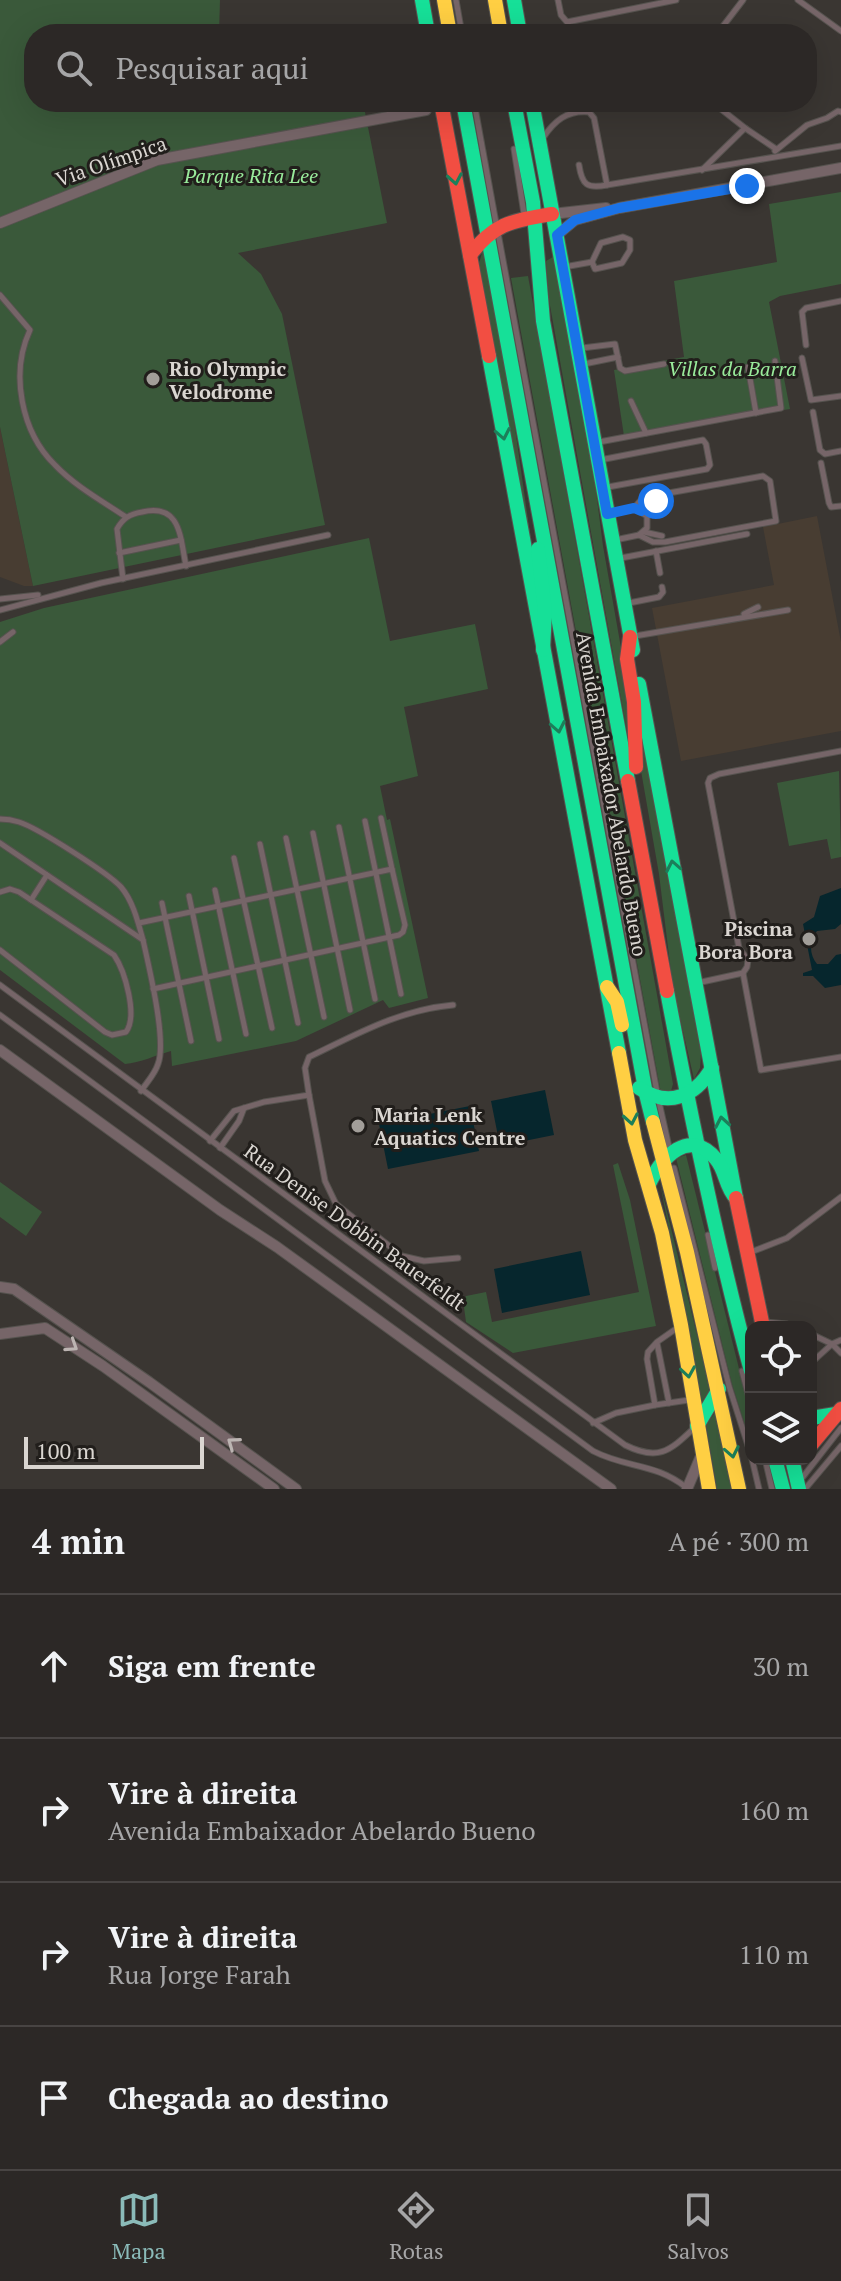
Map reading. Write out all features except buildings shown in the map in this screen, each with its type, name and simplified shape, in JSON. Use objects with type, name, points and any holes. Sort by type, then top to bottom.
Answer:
[{"type":"main road","points":[[422,0],[426,24]]},
{"type":"main road","points":[[444,0],[448,24]]},
{"type":"main road","points":[[495,0],[499,24]]},
{"type":"main road","points":[[515,1],[518,24]]},
{"type":"main road","name":"Avenida Embaixador Abelardo Bueno","points":[[443,112],[635,1140],[658,1210],[709,1489]]},
{"type":"main road","name":"Avenida Embaixador Abelardo Bueno","points":[[465,112],[492,228],[520,408],[652,1096],[739,1489]]},
{"type":"main road","name":"Avenida Embaixador Abelardo Bueno","points":[[512,112],[543,321],[653,909],[683,1098],[745,1363]]},
{"type":"main road","points":[[534,112],[630,637],[761,1321]]},
{"type":"main road","points":[[470,255],[492,228],[529,222],[552,214]]},
{"type":"main road","points":[[520,408],[519,438],[547,627],[543,650]]},
{"type":"main road","points":[[630,637],[627,659],[634,702],[636,766],[652,858],[653,909]]},
{"type":"main road","points":[[607,987],[619,1007],[631,1072],[637,1086],[652,1096],[683,1098],[707,1080],[712,1068]]},
{"type":"main road","points":[[649,1184],[666,1155],[692,1144],[716,1160],[727,1191],[736,1198]]},
{"type":"main road","points":[[697,1426],[719,1389]]},
{"type":"main road","points":[[817,1418],[839,1417]]},
{"type":"main road","points":[[817,1439],[839,1417]]},
{"type":"main road","points":[[778,1465],[788,1487]]},
{"type":"main road","points":[[788,1487],[794,1465]]},
{"type":"street","name":"Via Olímpica","points":[[0,223],[157,160],[415,112]]},
{"type":"street","points":[[557,235],[575,220],[619,208],[841,168]]},
{"type":"street","points":[[552,214],[619,208]]},
{"type":"street","points":[[0,1050],[611,1489]]},
{"type":"street","points":[[0,1287],[14,1289],[296,1489]]},
{"type":"street","points":[[50,1315],[42,1317],[45,1328],[274,1489]]},
{"type":"street","points":[[0,1334],[45,1328]]},
{"type":"street","points":[[192,1430],[200,1419]]},
{"type":"street","points":[[688,1489],[702,1454]]},
{"type":"lane","points":[[456,0],[460,24]]},
{"type":"lane","points":[[488,0],[493,24]]},
{"type":"lane","points":[[558,0],[561,15],[567,22],[676,0]]},
{"type":"lane","points":[[725,24],[743,0]]},
{"type":"lane","points":[[798,0],[841,31]]},
{"type":"lane","points":[[475,112],[492,228],[652,1096]]},
{"type":"lane","points":[[540,143],[550,128],[564,116],[589,112],[594,118],[607,185]]},
{"type":"lane","points":[[725,112],[776,149]]},
{"type":"lane","points":[[770,159],[776,149],[807,125],[841,112]]},
{"type":"lane","points":[[701,171],[745,128]]},
{"type":"lane","points":[[513,145],[529,222]]},
{"type":"lane","points":[[579,165],[581,179],[594,188],[841,146]]},
{"type":"lane","points":[[623,237],[630,240],[630,250],[622,263],[597,270],[592,262],[601,243],[623,237]]},
{"type":"lane","points":[[529,253],[536,311],[674,1068]]},
{"type":"lane","points":[[563,267],[592,262]]},
{"type":"lane","points":[[0,295],[30,330],[19,372],[21,400],[30,428],[52,463],[82,488],[126,517]]},
{"type":"lane","points":[[806,345],[802,312],[841,301]]},
{"type":"lane","points":[[577,349],[612,343],[616,347],[620,368],[625,371],[664,364]]},
{"type":"lane","points":[[580,365],[618,357]]},
{"type":"lane","points":[[802,358],[811,400],[841,396]]},
{"type":"lane","points":[[595,442],[783,407],[775,361]]},
{"type":"lane","points":[[748,367],[756,413]]},
{"type":"lane","points":[[631,401],[646,433]]},
{"type":"lane","points":[[813,412],[822,452],[841,451]]},
{"type":"lane","points":[[598,460],[703,440],[710,465],[707,469],[603,488]]},
{"type":"lane","points":[[821,463],[829,503],[831,507],[841,506]]},
{"type":"lane","points":[[638,510],[641,500],[652,496],[763,476],[770,481],[776,521],[665,542],[653,542],[642,533]]},
{"type":"lane","points":[[607,514],[638,510],[656,501]]},
{"type":"lane","points":[[123,579],[117,529],[126,517],[154,509],[163,511],[176,522],[186,566]]},
{"type":"lane","points":[[638,510],[648,521],[642,533]]},
{"type":"lane","points":[[613,541],[642,533],[662,536]]},
{"type":"lane","points":[[616,559],[747,534]]},
{"type":"lane","points":[[0,610],[51,594],[328,535]]},
{"type":"lane","points":[[119,553],[181,540]]},
{"type":"lane","points":[[656,551],[660,573]]},
{"type":"lane","points":[[624,604],[659,597],[662,587]]},
{"type":"lane","points":[[0,599],[51,594]]},
{"type":"lane","points":[[736,618],[758,607]]},
{"type":"lane","points":[[630,637],[788,610]]},
{"type":"lane","points":[[0,642],[13,632]]},
{"type":"lane","points":[[841,751],[719,774],[710,778],[709,790],[739,948],[748,960],[743,973],[761,1070],[841,1057]]},
{"type":"lane","points":[[153,989],[403,932],[405,925],[381,818]]},
{"type":"lane","points":[[0,819],[19,822],[38,831],[113,880],[126,894],[143,940],[153,989],[160,1053],[157,1067],[141,1091]]},
{"type":"lane","points":[[365,821],[401,994]]},
{"type":"lane","points":[[339,827],[375,999]]},
{"type":"lane","points":[[313,833],[350,1010]]},
{"type":"lane","points":[[286,838],[324,1017]]},
{"type":"lane","points":[[0,843],[143,940]]},
{"type":"lane","points":[[260,844],[298,1023]]},
{"type":"lane","points":[[234,858],[272,1028]]},
{"type":"lane","points":[[139,923],[392,869]]},
{"type":"lane","points":[[31,900],[47,875]]},
{"type":"lane","points":[[0,892],[10,889],[31,900],[114,955],[122,966],[132,1024],[126,1032],[112,1035],[105,1032],[0,950]]},
{"type":"lane","points":[[215,890],[246,1034]]},
{"type":"lane","points":[[189,896],[219,1039]]},
{"type":"lane","points":[[162,903],[191,1041]]},
{"type":"lane","points":[[691,956],[739,948]]},
{"type":"lane","points":[[696,983],[743,973]]},
{"type":"lane","name":"Rua Denise Dobbin Bauerfeldt","points":[[0,985],[593,1423],[637,1451],[654,1454],[674,1447],[697,1426]]},
{"type":"lane","points":[[453,1005],[399,1015],[309,1057],[305,1068],[325,1181],[336,1204],[402,1256],[424,1261],[458,1258]]},
{"type":"lane","name":"Rua Denise Dobbin Bauerfeldt","points":[[0,1015],[593,1451],[617,1462],[666,1473],[688,1489]]},
{"type":"lane","points":[[676,1083],[683,1098]]},
{"type":"lane","points":[[210,1141],[231,1114],[264,1102],[309,1095]]},
{"type":"lane","points":[[220,1148],[239,1121],[244,1108]]},
{"type":"lane","points":[[692,1144],[699,1190]]},
{"type":"lane","points":[[666,1155],[745,1435]]},
{"type":"lane","points":[[747,1254],[787,1238],[841,1197]]},
{"type":"lane","points":[[707,1229],[719,1282]]},
{"type":"lane","points":[[655,1405],[648,1352],[681,1325]]},
{"type":"lane","points":[[817,1337],[832,1344],[841,1353]]},
{"type":"lane","points":[[817,1358],[841,1340]]},
{"type":"lane","points":[[657,1342],[669,1403]]},
{"type":"lane","points":[[593,1423],[621,1411],[693,1399]]},
{"type":"lane","points":[[788,1487],[839,1417]]},
{"type":"lane","points":[[788,1487],[841,1446]]},
{"type":"lane","points":[[754,1465],[759,1489]]},
{"type":"lane","points":[[770,1465],[788,1487]]},
{"type":"shaded area","points":[[0,427],[33,586],[0,577]]},
{"type":"shaded area","points":[[817,516],[841,642],[841,731],[681,761],[652,608],[774,585],[763,527]]},
{"type":"green space","name":"Parque Rita Lee","points":[[0,0],[220,0],[219,24],[24,24],[24,112],[365,112],[387,223],[238,253],[261,274],[282,314],[325,525],[33,586],[0,427]]},
{"type":"green space","name":"Villas da Barra","points":[[841,192],[841,284],[780,296],[769,302],[790,409],[624,436],[614,370],[684,357],[674,281],[777,262],[769,204]]},
{"type":"green space","points":[[483,250],[499,315],[533,555],[479,263]]},
{"type":"green space","points":[[553,257],[592,460],[603,546],[629,693],[628,737],[549,300],[546,261]]},
{"type":"green space","points":[[528,276],[673,1084],[671,1091],[661,1091],[660,1088],[511,278]]},
{"type":"green space","points":[[369,538],[390,641],[475,624],[488,689],[404,707],[418,776],[380,786],[387,820],[390,819],[428,998],[389,1008],[383,1000],[296,1041],[172,1066],[171,1051],[125,1064],[0,970],[0,622],[44,608]]},
{"type":"green space","points":[[639,719],[701,1054],[700,1068],[694,1079],[673,988],[659,874],[640,765]]},
{"type":"green space","points":[[839,771],[841,857],[831,859],[827,839],[789,846],[777,783]]},
{"type":"green space","points":[[686,1155],[745,1393],[745,1425],[732,1384],[676,1158]]},
{"type":"green space","points":[[618,1163],[630,1200],[656,1326],[513,1353],[466,1322],[463,1300],[466,1296],[486,1292],[492,1322],[639,1292],[613,1165]]},
{"type":"green space","points":[[0,1182],[42,1212],[26,1236],[0,1217]]},
{"type":"green space","points":[[660,1183],[709,1384],[709,1391],[702,1402]]},
{"type":"green space","points":[[716,1411],[733,1489],[717,1489],[706,1425]]},
{"type":"water","name":"Piscina Bora Bora","points":[[841,888],[841,924],[835,929],[817,931],[811,943],[812,956],[817,964],[828,964],[841,954],[841,985],[825,988],[813,976],[803,976],[803,973],[812,970],[803,924],[814,917],[820,896]]},
{"type":"water","points":[[545,1090],[554,1135],[500,1146],[491,1101]]},
{"type":"water","points":[[470,1106],[479,1151],[388,1169],[379,1124]]},
{"type":"water","points":[[581,1251],[590,1295],[502,1313],[494,1269]]},
{"type":"traffic: fast","points":[[422,0],[426,24]]},
{"type":"traffic: fast","points":[[514,0],[518,24]]},
{"type":"traffic: fast","points":[[465,112],[653,1122]]},
{"type":"traffic: fast","points":[[516,112],[533,202],[543,321],[628,781]]},
{"type":"traffic: fast","points":[[534,112],[633,650]]},
{"type":"traffic: fast","points":[[489,356],[619,1053]]},
{"type":"traffic: fast","points":[[538,549],[545,612],[543,650]]},
{"type":"traffic: fast","points":[[639,684],[736,1198]]},
{"type":"traffic: fast","points":[[667,991],[705,1182],[745,1348]]},
{"type":"traffic: fast","points":[[639,1088],[660,1097],[680,1096],[698,1086],[712,1068]]},
{"type":"traffic: fast","points":[[649,1184],[661,1164],[677,1149],[696,1146],[716,1159],[736,1198]]},
{"type":"traffic: fast","points":[[697,1426],[719,1389]]},
{"type":"traffic: fast","points":[[817,1417],[836,1414]]},
{"type":"traffic: fast","points":[[777,1465],[783,1489]]},
{"type":"traffic: fast","points":[[793,1465],[799,1489]]},
{"type":"traffic: slow","points":[[444,0],[448,24]]},
{"type":"traffic: slow","points":[[495,0],[499,24]]},
{"type":"traffic: slow","points":[[607,987],[617,1002],[622,1025]]},
{"type":"traffic: slow","points":[[619,1053],[635,1140],[662,1233],[681,1325],[709,1489]]},
{"type":"traffic: slow","points":[[653,1122],[687,1252],[739,1489]]},
{"type":"traffic: jam","points":[[443,112],[489,356]]},
{"type":"traffic: jam","points":[[470,255],[497,229],[552,214]]},
{"type":"traffic: jam","points":[[630,637],[627,659],[634,702],[636,767]]},
{"type":"traffic: jam","points":[[628,781],[667,991]]},
{"type":"traffic: jam","points":[[736,1198],[762,1321]]},
{"type":"traffic: jam","points":[[817,1438],[841,1409]]},
{"type":"place","name":"Rio Olympic Velodrome","points":[[153,379]]},
{"type":"place","name":"Piscina Bora Bora","points":[[809,939]]},
{"type":"place","name":"Maria Lenk Aquatics Centre","points":[[358,1126]]},
{"type":"route","points":[[656,501],[641,511],[634,508],[607,514],[557,235],[575,220],[619,208],[747,186]]}]
